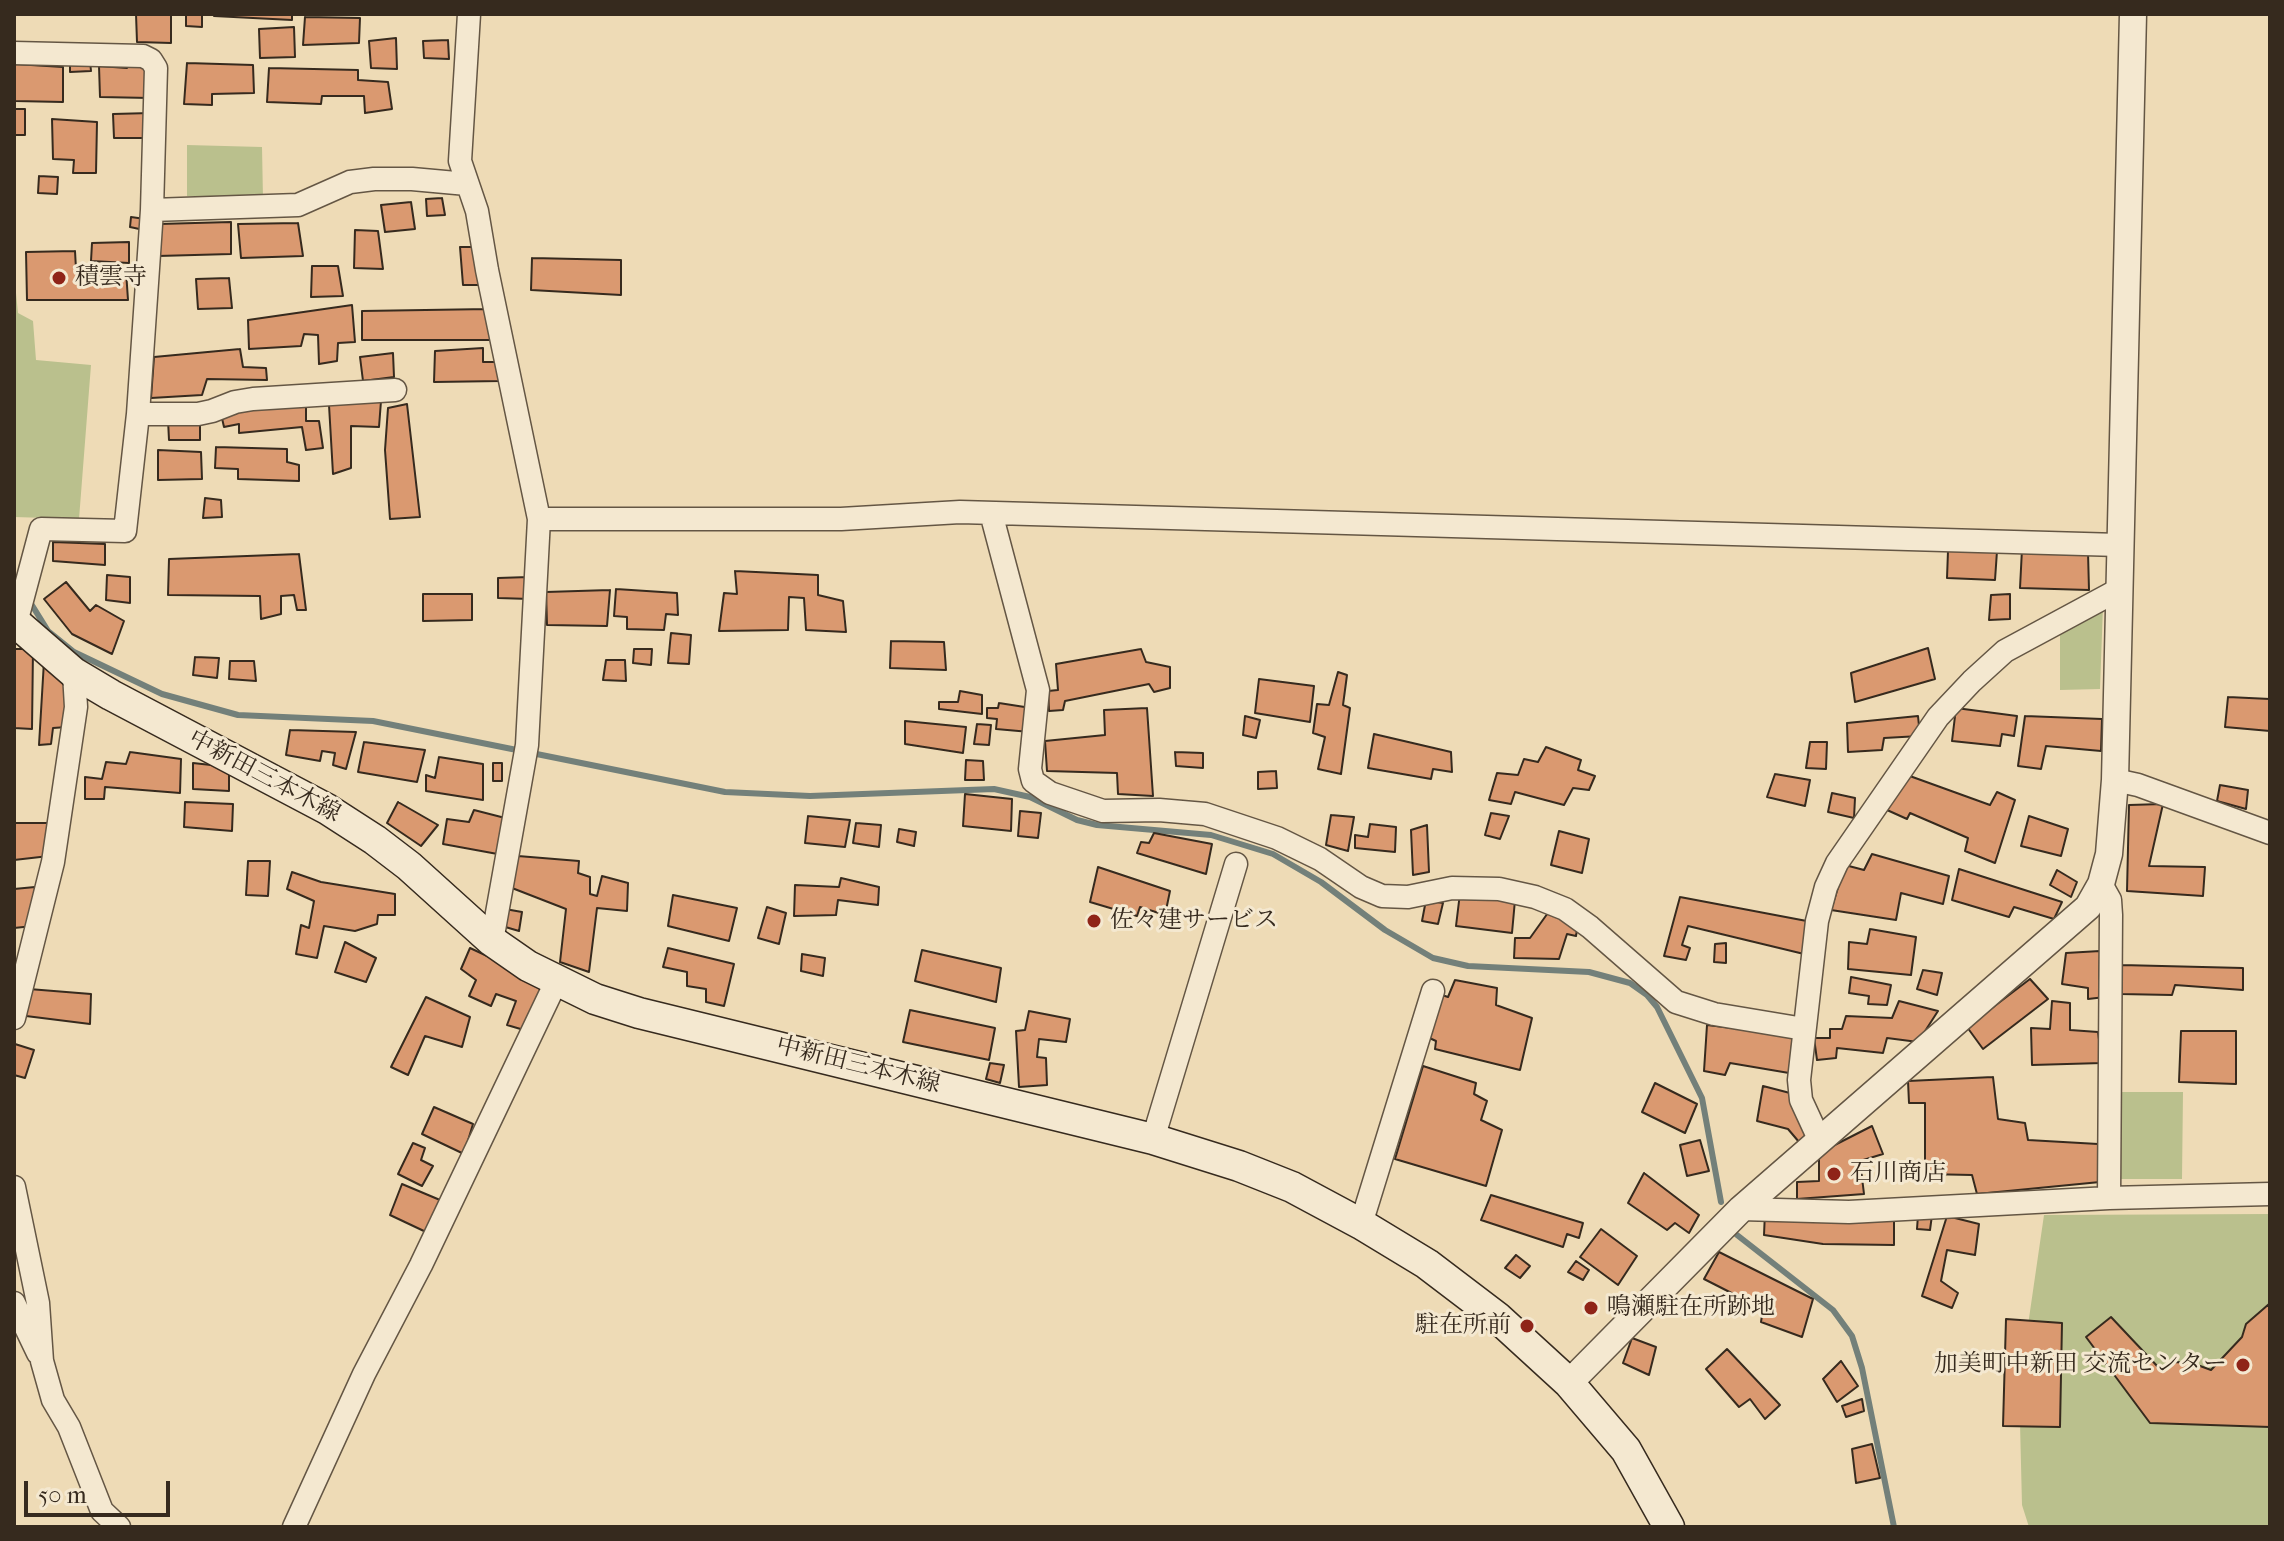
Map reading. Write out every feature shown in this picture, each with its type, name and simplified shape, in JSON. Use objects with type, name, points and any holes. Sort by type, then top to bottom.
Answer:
[{"type":"main road","name":"中新田三本木線","points":[[19,609],[74,673],[327,809],[409,866],[492,941],[528,966],[595,999],[639,1013],[1153,1139],[1239,1166],[1292,1187],[1361,1224],[1427,1264],[1498,1318],[1569,1383],[1626,1450],[1669,1527]]},
{"type":"street","points":[[469,14],[460,161],[477,211],[539,519],[526,751],[492,941]]},
{"type":"street","points":[[1569,1383],[1741,1209],[2088,907],[2101,884],[2109,854],[2115,780],[2133,14]]},
{"type":"street","points":[[14,53],[143,56],[151,60],[156,68],[152,210],[138,414],[125,531],[41,529],[19,609]]},
{"type":"street","points":[[152,210],[298,205],[350,182],[374,179],[467,184]]},
{"type":"street","points":[[138,414],[198,414],[253,399],[395,390]]},
{"type":"street","points":[[539,519],[841,519],[991,513],[2119,545]]},
{"type":"street","points":[[991,513],[1038,690],[1030,769],[1033,781],[1050,793],[1103,811],[1205,814],[1277,838],[1320,859],[1361,887],[1382,896],[1408,897],[1452,888],[1499,889],[1535,897],[1565,909],[1590,927],[1676,1002],[1714,1014],[1804,1029]]},
{"type":"street","points":[[1819,1139],[1801,1100],[1799,1080],[1817,921],[1826,887],[1837,863],[1938,717],[1972,681],[2005,651],[2120,589]]},
{"type":"street","points":[[14,1018],[53,862],[76,707],[74,673]]},
{"type":"street","points":[[2115,780],[2138,785],[2270,833]]},
{"type":"street","points":[[1153,1139],[1236,864]]},
{"type":"street","points":[[2101,884],[2110,900],[2111,915],[2109,1198]]},
{"type":"street","points":[[294,1527],[364,1374],[421,1265],[557,980]]},
{"type":"street","points":[[1361,1224],[1433,991]]},
{"type":"street","points":[[14,1187],[38,1303],[42,1361]]},
{"type":"street","points":[[1741,1209],[1849,1212],[2109,1198],[2270,1194]]},
{"type":"street","points":[[14,1303],[42,1361],[53,1400],[69,1427],[111,1522]]},
{"type":"green space","points":[[187,145],[262,147],[263,199],[187,196]]},
{"type":"green space","points":[[14,293],[18,313],[33,321],[36,360],[91,365],[79,519],[14,517]]},
{"type":"green space","points":[[2103,606],[2100,689],[2060,690],[2060,624]]},
{"type":"green space","points":[[2119,1092],[2183,1092],[2182,1179],[2118,1179]]},
{"type":"green space","points":[[2270,1214],[2270,1527],[2029,1527],[2022,1505],[2020,1423],[2027,1332],[2044,1215]]},
{"type":"building","points":[[136,14],[171,14],[171,43],[137,42]]},
{"type":"building","points":[[186,14],[202,14],[202,27],[186,26]]},
{"type":"building","points":[[292,14],[292,20],[214,16]]},
{"type":"building","points":[[305,17],[360,18],[359,43],[303,45]]},
{"type":"building","points":[[294,27],[295,57],[260,58],[259,29]]},
{"type":"building","points":[[396,38],[397,69],[371,68],[369,41]]},
{"type":"building","points":[[448,40],[449,59],[424,58],[423,41]]},
{"type":"building","points":[[90,61],[91,71],[70,72],[70,62]]},
{"type":"building","points":[[127,62],[149,63],[150,98],[100,97],[99,66],[127,68]]},
{"type":"building","points":[[187,63],[253,65],[254,93],[212,94],[212,105],[184,104]]},
{"type":"building","points":[[15,64],[63,67],[63,102],[15,101]]},
{"type":"building","points":[[269,68],[358,70],[358,80],[388,82],[392,109],[365,113],[364,96],[322,96],[321,104],[267,102]]},
{"type":"building","points":[[14,109],[25,109],[25,135],[14,135]]},
{"type":"building","points":[[151,113],[150,138],[114,138],[113,114]]},
{"type":"building","points":[[52,119],[97,122],[96,173],[73,173],[74,160],[53,159]]},
{"type":"building","points":[[39,176],[58,177],[57,194],[38,193]]},
{"type":"building","points":[[442,198],[445,215],[427,216],[426,199]]},
{"type":"building","points":[[411,202],[415,229],[385,232],[381,205]]},
{"type":"building","points":[[131,217],[145,219],[144,230],[130,227]]},
{"type":"building","points":[[231,222],[231,254],[158,256],[159,224]]},
{"type":"building","points":[[298,223],[303,256],[241,258],[238,224]]},
{"type":"building","points":[[355,230],[378,231],[383,269],[354,268]]},
{"type":"building","points":[[129,242],[129,263],[91,261],[92,243]]},
{"type":"building","points":[[460,247],[477,247],[482,285],[463,285]]},
{"type":"building","points":[[75,251],[76,269],[126,271],[128,300],[27,300],[26,252]]},
{"type":"building","points":[[532,258],[621,260],[621,295],[531,290]]},
{"type":"building","points":[[312,266],[338,266],[343,296],[311,297]]},
{"type":"building","points":[[229,278],[232,308],[198,309],[196,279]]},
{"type":"building","points":[[352,305],[355,342],[338,343],[337,361],[319,364],[318,335],[304,334],[301,346],[249,349],[248,320]]},
{"type":"building","points":[[489,309],[492,340],[362,340],[362,311]]},
{"type":"building","points":[[483,348],[483,362],[500,362],[501,381],[434,382],[435,351]]},
{"type":"building","points":[[240,349],[243,367],[266,368],[267,380],[207,379],[202,395],[151,398],[154,357]]},
{"type":"building","points":[[393,353],[394,377],[363,381],[360,357]]},
{"type":"building","points":[[381,401],[379,427],[351,426],[351,468],[333,474],[329,405]]},
{"type":"building","points":[[407,404],[420,517],[390,519],[385,450],[388,408]]},
{"type":"building","points":[[306,405],[306,421],[319,421],[323,448],[306,450],[302,427],[239,433],[239,424],[224,427],[221,414],[236,414],[236,408]]},
{"type":"building","points":[[200,419],[200,440],[169,440],[168,420]]},
{"type":"building","points":[[216,447],[287,449],[287,462],[299,465],[299,481],[238,479],[238,469],[215,468]]},
{"type":"building","points":[[158,450],[201,452],[202,479],[158,480]]},
{"type":"building","points":[[205,498],[221,500],[222,517],[203,518]]},
{"type":"building","points":[[53,542],[105,544],[105,565],[53,561]]},
{"type":"building","points":[[2022,549],[2088,552],[2089,590],[2020,588]]},
{"type":"building","points":[[1948,551],[1997,551],[1995,580],[1947,578]]},
{"type":"building","points":[[299,554],[306,610],[297,610],[294,595],[281,596],[281,614],[261,619],[260,596],[168,595],[169,559]]},
{"type":"building","points":[[735,571],[818,575],[818,595],[843,601],[846,632],[806,630],[804,598],[789,597],[788,630],[719,631],[724,593],[737,594]]},
{"type":"building","points":[[107,575],[130,577],[130,603],[106,600]]},
{"type":"building","points":[[529,577],[530,599],[498,598],[498,578]]},
{"type":"building","points":[[66,582],[90,611],[96,605],[124,621],[112,654],[72,634],[44,599]]},
{"type":"building","points":[[616,589],[677,593],[678,615],[666,614],[664,630],[627,629],[627,617],[614,616]]},
{"type":"building","points":[[610,590],[607,626],[547,625],[546,592]]},
{"type":"building","points":[[423,594],[472,594],[472,620],[423,621]]},
{"type":"building","points":[[2010,594],[2010,619],[1989,620],[1991,595]]},
{"type":"building","points":[[671,633],[691,635],[689,664],[668,663]]},
{"type":"building","points":[[891,641],[944,642],[946,670],[890,668]]},
{"type":"building","points":[[1928,648],[1935,679],[1855,702],[1851,673]]},
{"type":"building","points":[[14,649],[33,649],[32,729],[14,728]]},
{"type":"building","points":[[634,649],[652,649],[651,665],[633,663]]},
{"type":"building","points":[[1141,649],[1146,662],[1170,667],[1170,688],[1154,692],[1149,684],[1065,701],[1063,710],[1049,711],[1048,691],[1058,690],[1056,664]]},
{"type":"building","points":[[195,657],[219,658],[217,678],[193,675]]},
{"type":"building","points":[[606,660],[625,660],[626,681],[603,680]]},
{"type":"building","points":[[44,661],[68,676],[67,727],[53,728],[51,744],[39,745]]},
{"type":"building","points":[[230,661],[254,661],[256,681],[229,679]]},
{"type":"building","points":[[1338,672],[1347,675],[1343,705],[1350,708],[1341,774],[1318,769],[1325,737],[1313,733],[1317,704],[1329,705]]},
{"type":"building","points":[[1259,679],[1314,686],[1310,722],[1255,713]]},
{"type":"building","points":[[960,691],[982,695],[982,714],[939,709],[939,702],[958,702]]},
{"type":"building","points":[[2228,697],[2270,699],[2270,731],[2225,727]]},
{"type":"building","points":[[999,703],[1031,708],[1030,732],[996,729],[997,719],[987,718],[987,708],[998,708]]},
{"type":"building","points":[[1147,708],[1153,796],[1118,794],[1117,773],[1047,771],[1045,741],[1105,735],[1104,710]]},
{"type":"building","points":[[1956,708],[2017,716],[2014,736],[2002,734],[2000,746],[1952,741]]},
{"type":"building","points":[[1245,716],[1260,720],[1256,738],[1243,735]]},
{"type":"building","points":[[1918,716],[1920,736],[1884,738],[1882,750],[1848,752],[1847,723]]},
{"type":"building","points":[[2025,716],[2102,719],[2101,751],[2046,746],[2041,769],[2018,766]]},
{"type":"building","points":[[905,721],[966,727],[963,753],[905,744]]},
{"type":"building","points":[[977,724],[991,725],[989,745],[974,744]]},
{"type":"building","points":[[290,730],[356,732],[346,769],[333,765],[335,753],[322,751],[320,761],[286,755]]},
{"type":"building","points":[[1374,734],[1451,752],[1452,772],[1433,769],[1431,779],[1368,768]]},
{"type":"building","points":[[364,742],[425,750],[417,782],[358,772]]},
{"type":"building","points":[[1810,742],[1827,742],[1826,769],[1806,768]]},
{"type":"building","points":[[1546,747],[1581,760],[1578,770],[1595,776],[1589,790],[1573,788],[1564,805],[1515,792],[1511,804],[1489,800],[1497,773],[1518,775],[1524,759],[1538,762]]},
{"type":"building","points":[[130,752],[181,759],[180,793],[105,787],[104,799],[85,799],[85,777],[102,779],[106,762],[126,764]]},
{"type":"building","points":[[1175,752],[1203,753],[1203,768],[1176,766]]},
{"type":"building","points":[[439,757],[483,764],[483,800],[426,791],[426,775],[435,778]]},
{"type":"building","points":[[966,760],[983,761],[984,780],[965,780]]},
{"type":"building","points":[[193,763],[229,767],[229,791],[193,789]]},
{"type":"building","points":[[493,763],[502,763],[502,781],[493,781]]},
{"type":"building","points":[[1276,771],[1277,788],[1258,789],[1258,772]]},
{"type":"building","points":[[1775,774],[1810,780],[1805,806],[1767,797]]},
{"type":"building","points":[[1907,775],[1990,805],[1997,792],[2015,800],[1995,863],[1965,851],[1968,838],[1910,813],[1907,819],[1887,810]]},
{"type":"building","points":[[2220,785],[2248,790],[2246,809],[2217,801]]},
{"type":"building","points":[[1832,793],[1855,798],[1854,818],[1828,812]]},
{"type":"building","points":[[965,794],[1012,799],[1011,831],[963,826]]},
{"type":"building","points":[[185,802],[233,804],[232,831],[184,827]]},
{"type":"building","points":[[398,802],[438,825],[421,846],[387,823]]},
{"type":"building","points":[[2163,804],[2149,866],[2205,867],[2203,896],[2127,891],[2129,805]]},
{"type":"building","points":[[474,810],[509,819],[503,855],[443,844],[447,819],[469,822]]},
{"type":"building","points":[[1020,811],[1041,813],[1038,838],[1018,836]]},
{"type":"building","points":[[1491,813],[1509,816],[1500,839],[1485,835]]},
{"type":"building","points":[[1331,815],[1354,817],[1348,851],[1326,845]]},
{"type":"building","points":[[808,816],[850,820],[845,847],[805,843]]},
{"type":"building","points":[[2029,816],[2068,829],[2061,856],[2021,846]]},
{"type":"building","points":[[14,823],[50,823],[49,856],[14,860]]},
{"type":"building","points":[[856,823],[881,825],[879,847],[853,843]]},
{"type":"building","points":[[1370,824],[1396,827],[1395,852],[1355,848],[1355,835],[1368,837]]},
{"type":"building","points":[[1427,825],[1429,872],[1413,875],[1411,830]]},
{"type":"building","points":[[899,829],[916,832],[914,846],[897,842]]},
{"type":"building","points":[[1559,831],[1589,839],[1582,873],[1551,865]]},
{"type":"building","points":[[1154,833],[1212,844],[1206,874],[1137,853],[1141,842],[1149,843]]},
{"type":"building","points":[[1872,854],[1949,876],[1943,904],[1901,893],[1896,920],[1831,910],[1845,865],[1864,870]]},
{"type":"building","points":[[518,856],[579,861],[578,873],[590,877],[590,894],[597,896],[602,876],[628,883],[627,911],[597,908],[589,972],[560,962],[566,909],[512,888]]},
{"type":"building","points":[[248,861],[270,861],[268,896],[246,895]]},
{"type":"building","points":[[1098,867],[1170,891],[1165,915],[1140,907],[1137,916],[1090,902]]},
{"type":"building","points":[[1959,869],[2062,902],[2054,919],[2014,907],[2009,917],[1952,900]]},
{"type":"building","points":[[2057,870],[2077,882],[2071,897],[2050,885]]},
{"type":"building","points":[[292,872],[321,882],[395,894],[395,915],[378,915],[377,924],[355,931],[324,926],[317,958],[296,954],[301,925],[309,928],[314,901],[287,889]]},
{"type":"building","points":[[841,878],[879,887],[878,905],[838,900],[836,915],[794,916],[795,885],[839,887]]},
{"type":"building","points":[[35,887],[33,926],[14,928],[14,889]]},
{"type":"building","points":[[1460,893],[1515,900],[1512,933],[1456,926]]},
{"type":"building","points":[[673,895],[737,908],[729,941],[668,926]]},
{"type":"building","points":[[1680,897],[1812,922],[1804,954],[1688,926],[1682,945],[1690,948],[1686,960],[1664,956]]},
{"type":"building","points":[[1426,900],[1443,903],[1438,924],[1422,921]]},
{"type":"building","points":[[767,907],[786,913],[779,944],[758,938]]},
{"type":"building","points":[[505,909],[522,912],[519,931],[502,926]]},
{"type":"building","points":[[1550,910],[1578,924],[1576,936],[1567,934],[1559,959],[1514,958],[1515,938],[1530,938]]},
{"type":"building","points":[[1870,929],[1916,937],[1911,975],[1848,969],[1849,942],[1867,944]]},
{"type":"building","points":[[345,942],[376,958],[366,982],[335,972]]},
{"type":"building","points":[[1726,943],[1726,963],[1714,962],[1715,944]]},
{"type":"building","points":[[470,948],[545,983],[524,1030],[507,1025],[516,1001],[496,994],[491,1006],[469,996],[476,980],[461,969]]},
{"type":"building","points":[[668,948],[734,964],[724,1006],[706,1002],[706,989],[687,986],[687,972],[663,967]]},
{"type":"building","points":[[922,950],[1001,968],[996,1002],[915,981]]},
{"type":"building","points":[[2100,951],[2099,979],[2104,980],[2105,997],[2088,999],[2088,988],[2062,984],[2066,953]]},
{"type":"building","points":[[802,954],[825,958],[823,976],[801,971]]},
{"type":"building","points":[[2121,965],[2243,968],[2243,990],[2175,985],[2172,995],[2120,994]]},
{"type":"building","points":[[1923,970],[1942,973],[1937,995],[1917,989]]},
{"type":"building","points":[[1851,977],[1891,985],[1887,1005],[1868,1004],[1869,996],[1849,993]]},
{"type":"building","points":[[2030,979],[2048,999],[1983,1049],[1967,1027]]},
{"type":"building","points":[[1455,980],[1497,988],[1496,1005],[1532,1018],[1520,1070],[1435,1049],[1436,1041],[1425,1036],[1439,994],[1448,997]]},
{"type":"building","points":[[29,989],[91,994],[90,1024],[26,1016]]},
{"type":"building","points":[[426,997],[470,1017],[462,1047],[425,1036],[408,1075],[391,1067]]},
{"type":"building","points":[[1899,1001],[1938,1011],[1918,1042],[1887,1038],[1883,1053],[1837,1048],[1836,1058],[1817,1060],[1814,1038],[1830,1038],[1830,1029],[1842,1029],[1846,1016],[1892,1018]]},
{"type":"building","points":[[2052,1001],[2070,1003],[2070,1030],[2098,1032],[2102,1063],[2032,1065],[2031,1028],[2050,1029]]},
{"type":"building","points":[[910,1010],[995,1028],[989,1060],[903,1042]]},
{"type":"building","points":[[1029,1011],[1070,1019],[1066,1042],[1039,1039],[1037,1057],[1046,1058],[1047,1085],[1019,1087],[1016,1031],[1025,1030]]},
{"type":"building","points":[[1707,1025],[1793,1035],[1789,1073],[1730,1063],[1725,1075],[1704,1071]]},
{"type":"building","points":[[2181,1031],[2236,1031],[2236,1084],[2179,1082]]},
{"type":"building","points":[[15,1044],[34,1050],[25,1078],[14,1075]]},
{"type":"building","points":[[990,1063],[1004,1065],[1000,1083],[986,1079]]},
{"type":"building","points":[[1423,1066],[1476,1083],[1474,1094],[1487,1101],[1481,1120],[1502,1130],[1486,1186],[1395,1159]]},
{"type":"building","points":[[1993,1077],[1998,1119],[2025,1123],[2028,1140],[2098,1144],[2100,1182],[1977,1194],[1972,1175],[1925,1174],[1925,1103],[1909,1103],[1908,1081]]},
{"type":"building","points":[[1655,1083],[1697,1104],[1685,1133],[1642,1112]]},
{"type":"building","points":[[1763,1086],[1790,1093],[1811,1131],[1799,1142],[1788,1129],[1757,1121]]},
{"type":"building","points":[[434,1107],[473,1124],[464,1154],[422,1134]]},
{"type":"building","points":[[1872,1126],[1883,1154],[1860,1161],[1864,1194],[1797,1199],[1797,1182],[1819,1181],[1819,1153]]},
{"type":"building","points":[[1700,1140],[1709,1171],[1687,1176],[1680,1145]]},
{"type":"building","points":[[413,1143],[425,1148],[421,1160],[433,1166],[422,1186],[398,1174]]},
{"type":"building","points":[[1644,1173],[1699,1215],[1689,1233],[1675,1223],[1667,1230],[1628,1203]]},
{"type":"building","points":[[402,1184],[440,1200],[426,1232],[390,1215]]},
{"type":"building","points":[[1491,1195],[1583,1223],[1579,1238],[1567,1234],[1563,1247],[1481,1220]]},
{"type":"building","points":[[1765,1212],[1894,1216],[1894,1245],[1823,1244],[1764,1235]]},
{"type":"building","points":[[1918,1215],[1932,1215],[1930,1230],[1917,1229]]},
{"type":"building","points":[[1947,1216],[1979,1224],[1975,1255],[1947,1250],[1941,1281],[1958,1293],[1952,1308],[1922,1296]]},
{"type":"building","points":[[1601,1229],[1637,1256],[1618,1285],[1580,1257]]},
{"type":"building","points":[[1719,1252],[1813,1299],[1802,1337],[1761,1322],[1763,1309],[1704,1279]]},
{"type":"building","points":[[1516,1255],[1530,1266],[1520,1278],[1505,1268]]},
{"type":"building","points":[[1576,1261],[1589,1270],[1583,1280],[1568,1272]]},
{"type":"building","name":"加美町中新田 交流センター","points":[[2269,1304],[2270,1427],[2150,1423],[2086,1337],[2111,1317],[2159,1368],[2176,1362],[2192,1363],[2211,1370],[2242,1337],[2246,1324]]},
{"type":"building","points":[[2006,1319],[2062,1323],[2060,1427],[2003,1426]]},
{"type":"building","points":[[1632,1338],[1656,1347],[1649,1375],[1623,1363]]},
{"type":"building","points":[[1727,1349],[1780,1405],[1765,1419],[1750,1399],[1739,1407],[1706,1369]]},
{"type":"building","points":[[1841,1361],[1858,1386],[1837,1402],[1823,1379]]},
{"type":"building","points":[[1862,1399],[1864,1411],[1846,1417],[1842,1406]]},
{"type":"building","points":[[1872,1444],[1880,1478],[1856,1483],[1852,1449]]},
{"type":"waterway","points":[[30,602],[48,631],[74,652],[162,694],[238,715],[373,721],[725,792],[810,796],[994,789],[1030,797],[1077,820],[1097,825],[1211,835],[1273,854],[1321,882],[1385,930],[1433,958],[1468,966],[1589,972],[1630,983],[1647,995],[1657,1007],[1702,1098],[1721,1202]]},
{"type":"waterway","points":[[1737,1235],[1833,1310],[1852,1336],[1862,1368],[1894,1527]]},
{"type":"place","name":"積雲寺","points":[[59,278]]},
{"type":"place","name":"佐々建サービス","points":[[1094,921]]},
{"type":"place","name":"石川商店","points":[[1834,1174]]},
{"type":"place","name":"鳴瀬駐在所跡地","points":[[1591,1308]]},
{"type":"place","name":"駐在所前","points":[[1527,1326]]},
{"type":"place","name":"加美町中新田 交流センター","points":[[2243,1365]]}]
